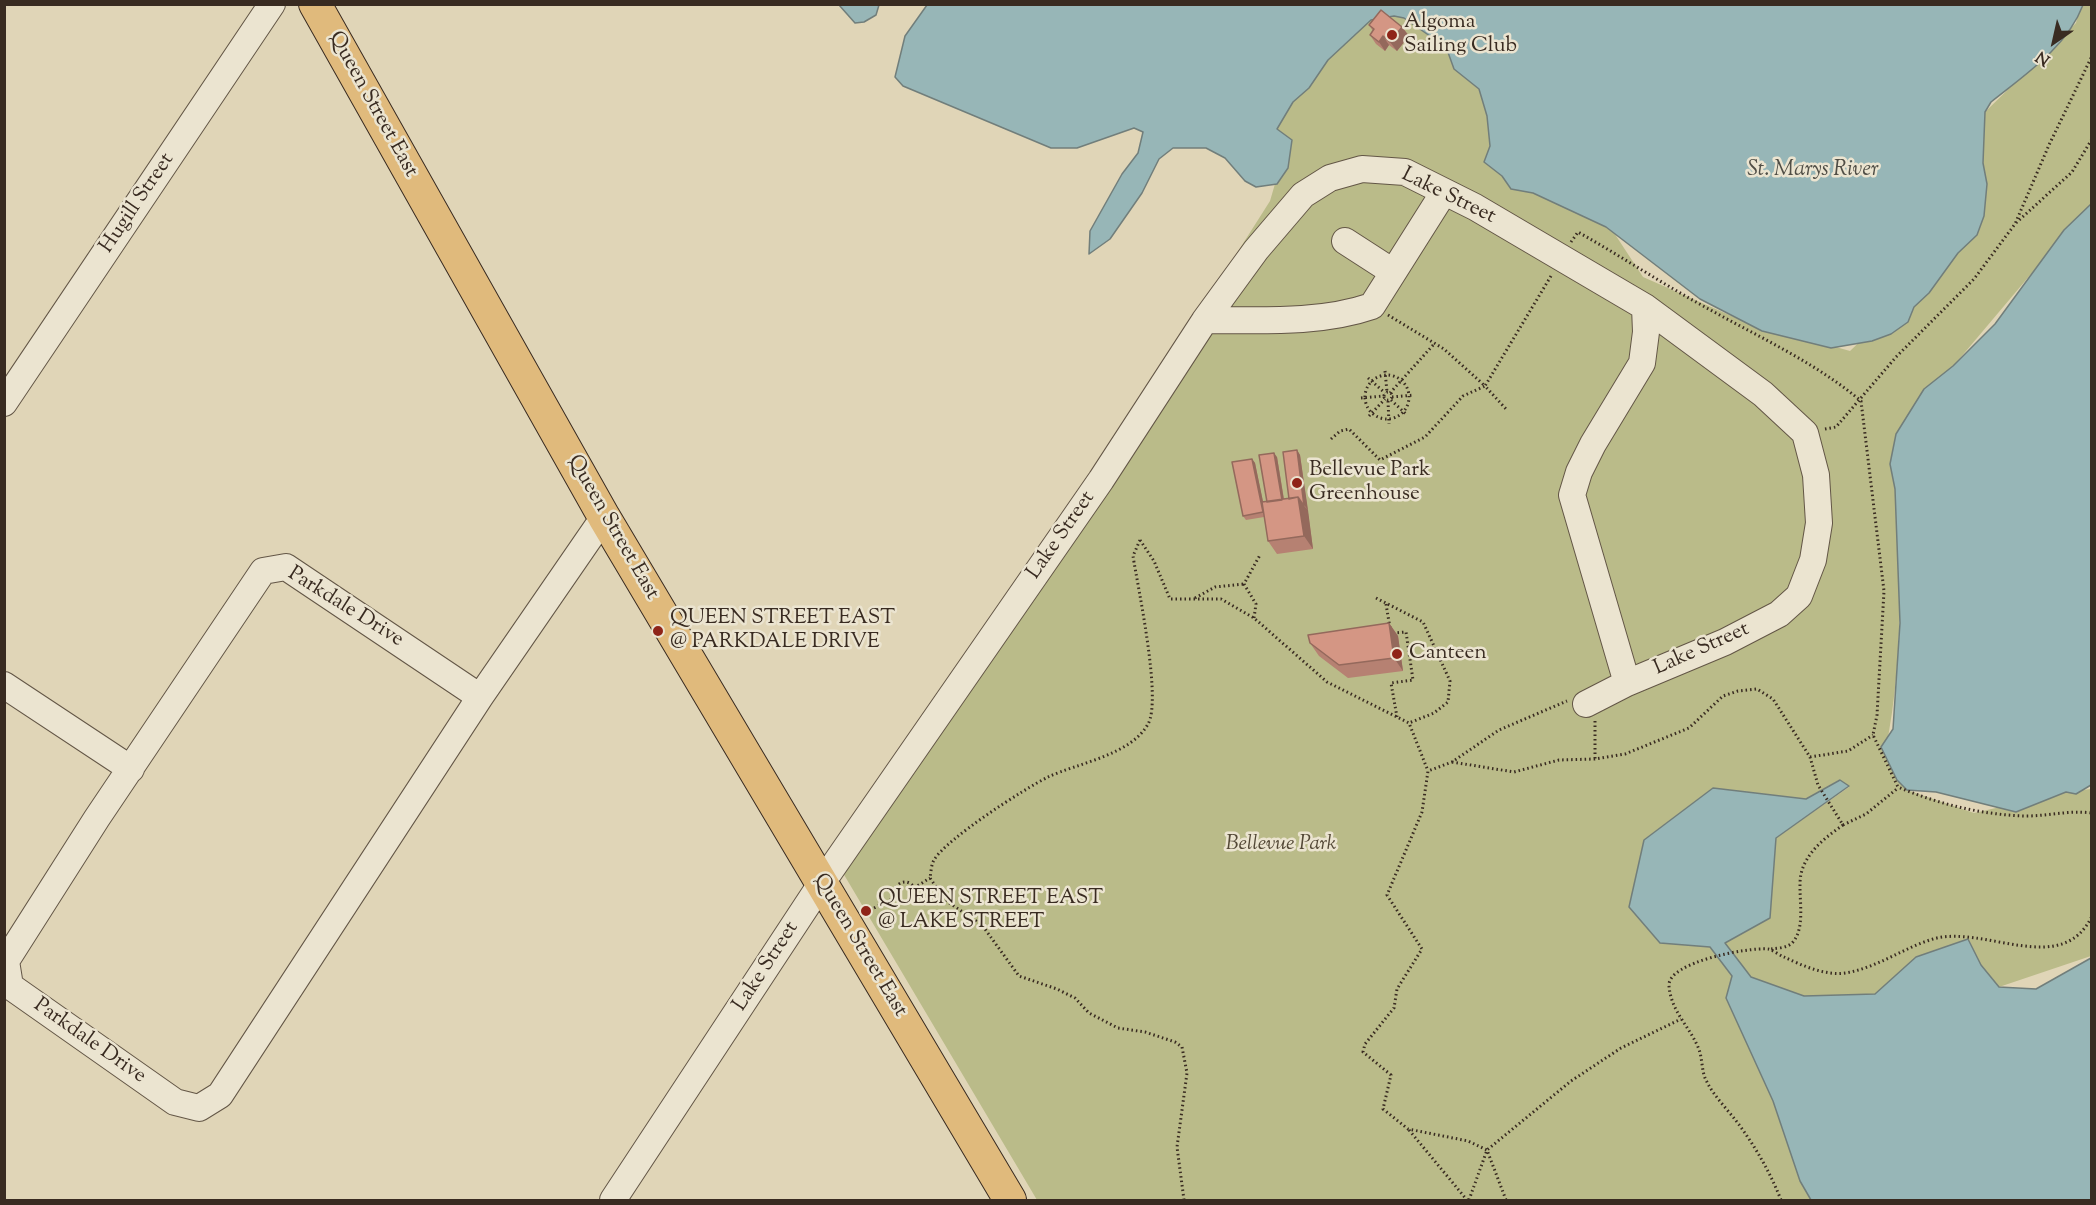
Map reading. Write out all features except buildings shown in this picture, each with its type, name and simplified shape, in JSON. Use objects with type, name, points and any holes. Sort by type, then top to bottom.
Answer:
[{"type":"main road","name":"Queen Street East","points":[[315,4],[604,517],[1010,1200]]},
{"type":"street","name":"Hugill Street","points":[[4,403],[272,4]]},
{"type":"street","name":"Lake Street","points":[[613,1200],[821,884],[1101,480],[1205,320],[1256,250],[1303,195],[1330,178],[1346,171],[1383,169],[1405,172],[1444,192],[1562,257],[1645,307],[1763,394],[1805,433],[1816,475],[1819,523],[1813,560],[1798,596],[1779,614],[1725,642],[1627,683],[1572,495],[1579,472],[1593,444],[1642,363],[1646,332],[1645,307]]},
{"type":"street","points":[[1205,320],[1263,321],[1352,313],[1372,306],[1444,192]]},
{"type":"street","points":[[1345,241],[1393,272]]},
{"type":"street","name":"Parkdale Drive","points":[[480,697],[286,567],[263,570],[6,962],[10,986],[175,1102],[199,1108],[220,1095],[480,697],[604,517]]},
{"type":"street","points":[[1586,704],[1627,683]]},
{"type":"street","points":[[4,685],[131,769]]},
{"type":"path","points":[[2015,224],[2091,56]]},
{"type":"path","points":[[1805,433],[1836,427],[1896,357],[1974,279],[2015,224],[2072,172],[2091,139]]},
{"type":"path","points":[[1331,439],[1340,431],[1348,429],[1380,459],[1425,437],[1463,396],[1485,386],[1562,257]]},
{"type":"path","points":[[1372,306],[1435,343],[1464,364],[1506,409]]},
{"type":"path","points":[[1371,415],[1435,343]]},
{"type":"path","points":[[1385,373],[1388,421]]},
{"type":"path","points":[[1385,373],[1402,380],[1409,395],[1405,413],[1388,421],[1371,415],[1363,398],[1370,380],[1385,373]]},
{"type":"path","points":[[1370,380],[1405,413]]},
{"type":"path","points":[[1363,398],[1414,395]]},
{"type":"path","points":[[896,897],[904,901],[910,900],[914,888],[930,878],[934,861],[958,834],[1048,777],[1094,760],[1132,741],[1149,723],[1153,695],[1132,556],[1140,540],[1154,561],[1170,599],[1221,599],[1254,618],[1327,682],[1409,723],[1428,771],[1422,812],[1387,895],[1422,949],[1397,989],[1394,1008],[1365,1044],[1363,1052],[1391,1075],[1383,1109],[1408,1129],[1468,1200],[1487,1150],[1571,1081],[1621,1048],[1681,1019]]},
{"type":"path","points":[[1244,585],[1260,555]]},
{"type":"path","points":[[1194,598],[1215,587],[1244,585]]},
{"type":"path","points":[[1244,585],[1257,604],[1254,618]]},
{"type":"path","points":[[1376,598],[1422,622],[1450,681],[1448,702],[1434,713],[1409,723]]},
{"type":"path","points":[[1386,604],[1391,633],[1406,632],[1413,680],[1391,683],[1397,717]]},
{"type":"path","points":[[1452,762],[1514,772],[1559,760],[1595,759],[1625,754],[1689,728],[1723,696],[1738,691],[1757,689],[1773,699],[1810,757],[1818,785],[1843,825]]},
{"type":"path","points":[[1428,771],[1452,762],[1499,730],[1570,700],[1586,704],[1595,719],[1595,759]]},
{"type":"path","points":[[1810,757],[1848,751],[1873,735]]},
{"type":"path","points":[[1781,1200],[1772,1176],[1706,1081],[1698,1048],[1671,1000],[1669,982],[1675,972],[1686,965],[1750,951],[1786,946],[1792,942],[1799,919],[1802,872],[1811,852],[1843,825],[1866,814],[1898,787]]},
{"type":"path","points":[[930,878],[945,900],[981,925],[1018,976],[1058,989],[1075,998],[1089,1013],[1118,1028],[1145,1032],[1175,1042],[1182,1047],[1187,1073],[1177,1147],[1184,1200]]},
{"type":"path","points":[[896,897],[896,887],[901,883],[907,882],[914,888]]},
{"type":"path","points":[[846,922],[896,897]]},
{"type":"path","points":[[1771,949],[1805,967],[1843,973],[1880,963],[1935,938],[1978,937],[2036,949],[2057,947],[2073,937],[2091,916]]},
{"type":"path","points":[[1408,1129],[1468,1141],[1487,1150],[1506,1200]]},
{"type":"green space","name":"Bellevue Park","points":[[2080,5],[2091,5],[2091,208],[2031,274],[1896,434],[1900,554],[1899,634],[1892,714],[1885,753],[1907,790],[1974,813],[2066,792],[2091,789],[2091,956],[1999,987],[1981,965],[1969,940],[1916,957],[1875,994],[1804,996],[1751,977],[1724,943],[1770,918],[1776,838],[1849,787],[1839,780],[1806,799],[1713,788],[1644,840],[1629,907],[1660,943],[1710,947],[1732,976],[1821,1200],[1037,1200],[843,873],[1270,201],[1277,177],[1232,140],[1355,11],[1405,18],[1459,58],[1584,187],[1643,277],[1743,321],[1850,351],[1980,226],[1985,112],[2076,23]]},
{"type":"water","points":[[839,5],[879,5],[876,15],[864,22],[855,23]]},
{"type":"water","name":"St. Marys River","points":[[927,5],[2083,5],[2067,34],[2056,47],[1991,102],[1985,112],[1983,163],[1987,184],[1984,216],[1977,235],[1958,253],[1929,293],[1914,307],[1908,322],[1891,334],[1872,341],[1831,348],[1762,331],[1700,299],[1606,227],[1533,193],[1511,189],[1502,176],[1484,162],[1490,146],[1487,116],[1479,89],[1454,69],[1445,44],[1404,18],[1394,16],[1371,20],[1328,60],[1309,88],[1293,102],[1277,129],[1292,140],[1288,168],[1277,184],[1256,187],[1245,181],[1225,158],[1206,148],[1173,148],[1159,159],[1142,193],[1110,239],[1089,254],[1090,231],[1122,174],[1138,153],[1143,132],[1134,128],[1077,148],[1051,148],[903,86],[895,77],[905,36]]},
{"type":"water","points":[[2091,204],[2091,785],[2076,794],[2066,792],[2016,812],[1936,792],[1907,790],[1897,780],[1881,747],[1893,729],[1900,623],[1895,489],[1890,464],[1896,434],[1924,389],[1953,366],[1995,324],[2064,230]]},
{"type":"water","points":[[1840,780],[1849,786],[1776,838],[1770,918],[1725,943],[1751,977],[1804,996],[1875,994],[1916,957],[1968,939],[1981,965],[1999,987],[2036,989],[2091,958],[2091,1200],[1811,1200],[1800,1181],[1773,1101],[1726,998],[1732,976],[1710,947],[1660,943],[1629,907],[1644,840],[1713,788],[1806,799]]},
{"type":"place","name":"Algoma Sailing Club","points":[[1392,35]]},
{"type":"place","name":"Bellevue Park Greenhouse","points":[[1297,483]]},
{"type":"place","name":"QUEEN STREET EAST @ PARKDALE DRIVE","points":[[658,631]]},
{"type":"place","name":"Canteen","points":[[1397,654]]},
{"type":"place","name":"QUEEN STREET EAST @ LAKE STREET","points":[[866,911]]}]
